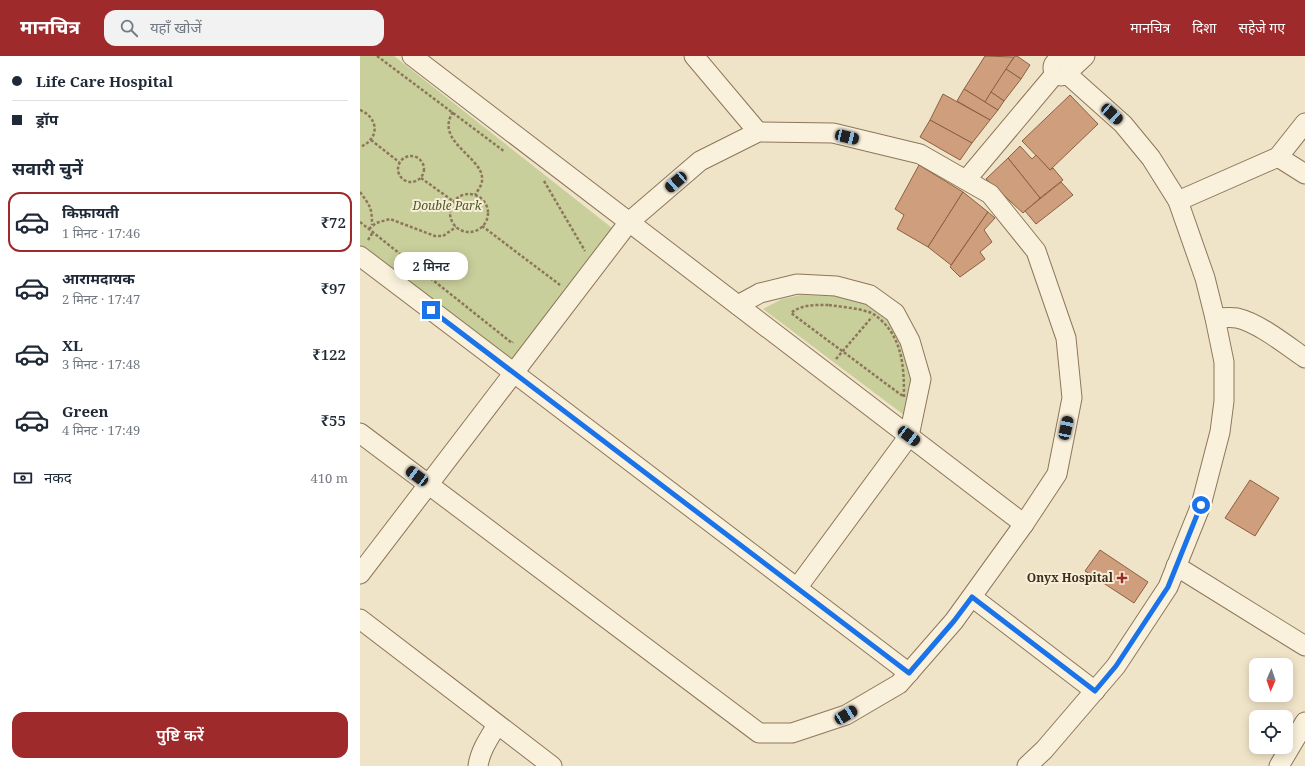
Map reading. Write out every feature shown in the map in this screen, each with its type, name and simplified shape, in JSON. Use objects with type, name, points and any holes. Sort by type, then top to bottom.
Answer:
[{"type":"street","points":[[412,56],[1024,524]]},
{"type":"street","points":[[694,56],[758,132]]},
{"type":"street","points":[[966,180],[1059,65],[1085,56]]},
{"type":"street","points":[[1027,766],[1044,750],[1116,666],[1168,587],[1201,505],[1220,432],[1224,401],[1224,362],[1215,318],[1205,278],[1178,201],[1151,158],[1123,124],[1059,65]]},
{"type":"street","points":[[1178,201],[1278,157],[1305,123]]},
{"type":"street","points":[[360,433],[429,485],[759,733],[792,733],[846,715],[899,684],[954,621],[1024,524],[1057,474],[1072,398],[1066,338],[1036,251],[990,194],[920,154],[832,133],[758,132],[700,161],[630,222],[429,485],[360,574]]},
{"type":"street","points":[[1278,157],[1305,174]]},
{"type":"street","points":[[360,256],[909,673]]},
{"type":"street","points":[[738,305],[760,294],[797,284],[836,286],[870,295],[878,309],[895,313],[910,341],[921,379],[909,436],[797,588]]},
{"type":"street","points":[[1215,318],[1235,318],[1246,320],[1305,358]]},
{"type":"street","points":[[1176,566],[1305,646]]},
{"type":"street","points":[[972,597],[1095,691]]},
{"type":"street","points":[[360,619],[552,766]]},
{"type":"street","points":[[1279,766],[1305,722]]},
{"type":"street","points":[[478,766],[485,744],[497,725]]},
{"type":"path","points":[[377,56],[508,154]]},
{"type":"path","points":[[464,96],[450,117],[450,126],[455,143],[478,167],[483,177],[476,195]]},
{"type":"path","points":[[360,110],[371,117],[375,128],[371,140],[360,147]]},
{"type":"path","points":[[371,140],[399,162]]},
{"type":"path","points":[[406,157],[416,157],[420,159],[424,170],[421,178],[414,183],[405,182],[401,179],[397,171],[399,162],[406,157]]},
{"type":"path","points":[[538,177],[544,181],[586,253]]},
{"type":"path","points":[[421,178],[453,201]]},
{"type":"path","points":[[360,192],[371,208],[372,225]]},
{"type":"path","points":[[463,195],[476,195],[481,198],[487,209],[488,215],[486,221],[477,230],[464,232],[456,227],[450,219],[450,207],[453,201],[463,195]]},
{"type":"path","points":[[369,229],[372,225],[390,219],[435,236],[443,236],[456,227]]},
{"type":"path","points":[[360,222],[512,343],[517,337]]},
{"type":"path","points":[[482,226],[560,285]]},
{"type":"path","points":[[555,291],[564,280]]},
{"type":"path","points":[[829,305],[869,312],[878,309],[898,344],[903,363],[904,397],[791,312],[796,308],[829,305]]},
{"type":"path","points":[[825,372],[878,309]]},
{"type":"green space","name":"Double Park","points":[[360,56],[394,56],[612,228],[512,360],[360,246]]},
{"type":"green space","points":[[801,295],[836,296],[859,301],[883,313],[892,322],[900,336],[912,378],[904,415],[763,309],[782,299]]},
{"type":"building","points":[[985,56],[1014,57],[985,102],[964,89]]},
{"type":"building","points":[[1015,56],[1030,65],[1021,79],[1006,69]]},
{"type":"building","points":[[1006,69],[1021,79],[1004,101],[991,92]]},
{"type":"building","points":[[964,89],[998,110],[990,120],[957,101]]},
{"type":"building","points":[[991,92],[1004,101],[998,110],[985,102]]},
{"type":"building","points":[[943,94],[990,120],[972,143],[930,120]]},
{"type":"building","points":[[1070,95],[1098,124],[1050,170],[1022,141]]},
{"type":"building","points":[[930,120],[972,143],[960,160],[920,137]]},
{"type":"building","points":[[1020,146],[1032,159],[1036,155],[1050,170],[1053,168],[1063,180],[1040,198],[1008,158]]},
{"type":"building","points":[[1008,158],[1040,198],[1023,213],[986,179]]},
{"type":"building","points":[[919,165],[963,192],[928,247],[897,229],[904,215],[895,209]]},
{"type":"building","points":[[1061,182],[1073,195],[1036,224],[1025,211]]},
{"type":"building","points":[[963,192],[988,212],[951,265],[928,247]]},
{"type":"building","points":[[988,212],[995,218],[984,230],[992,242],[980,252],[985,259],[960,277],[950,267]]},
{"type":"building","points":[[1250,480],[1279,498],[1255,536],[1225,518]]},
{"type":"building","points":[[1100,550],[1148,582],[1134,603],[1085,571]]},
{"type":"place","name":"Onyx Hospital","points":[[1122,578]]},
{"type":"route","points":[[431,310],[909,673],[954,621],[972,597],[1095,691],[1116,666],[1168,587],[1201,505]]}]
